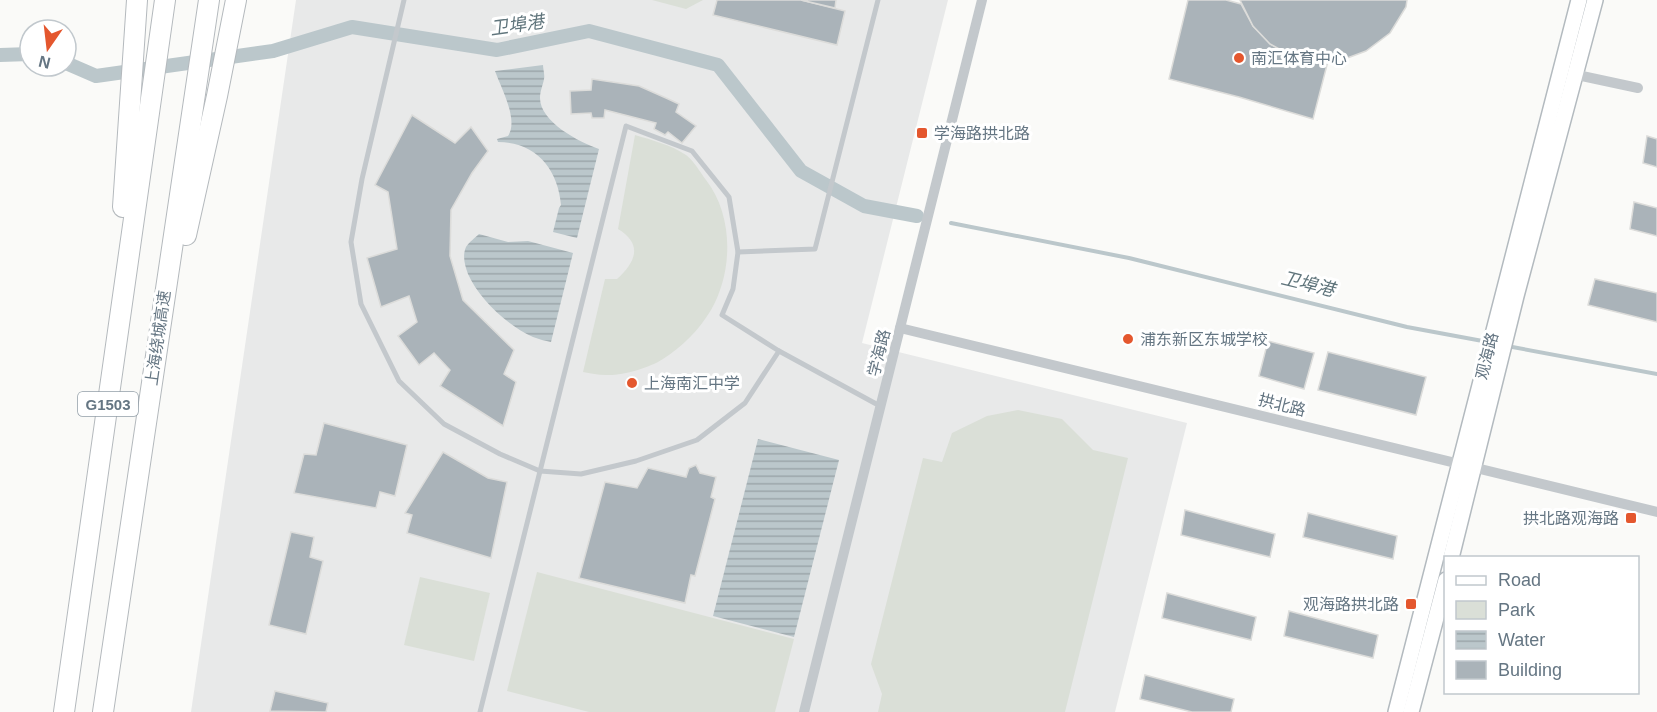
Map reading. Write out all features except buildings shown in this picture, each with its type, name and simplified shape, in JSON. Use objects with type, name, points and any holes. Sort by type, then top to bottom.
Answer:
[{"type":"highway","points":[[137,0],[134,52],[141,96]]},
{"type":"highway","name":"G1503","points":[[64,712],[111,384],[141,96],[158,51],[165,0]]},
{"type":"highway","name":"上海绕城高速","points":[[103,712],[209,0]]},
{"type":"highway","points":[[151,389],[217,96],[236,0]]},
{"type":"main road","name":"观海路","points":[[1568,73],[1579,0]]},
{"type":"main road","name":"观海路","points":[[1395,712],[1467,465],[1568,73],[1595,0]]},
{"type":"main road","name":"观海路","points":[[1451,556],[1467,465]]},
{"type":"main road","points":[[1411,712],[1444,588]]},
{"type":"street","name":"学海路","points":[[804,712],[982,0]]},
{"type":"street","points":[[1568,73],[1638,88]]},
{"type":"street","name":"拱北路","points":[[900,328],[1657,512]]},
{"type":"lane","points":[[404,0],[362,179],[351,242],[361,304],[399,381],[444,424],[500,454],[540,471],[581,474],[636,461],[697,440],[745,403],[779,351]]},
{"type":"lane","points":[[738,252],[815,249],[878,0]]},
{"type":"lane","points":[[480,712],[626,126],[692,151],[729,197],[738,252],[733,289],[722,315],[779,351],[881,407]]},
{"type":"shaded area","name":"上海南汇中学","points":[[296,0],[948,0],[862,343],[1187,423],[1115,712],[191,712]]},
{"type":"green space","points":[[652,0],[703,0],[686,9]]},
{"type":"green space","points":[[635,135],[668,146],[686,155],[692,160],[715,194],[726,227],[726,262],[723,279],[711,310],[696,331],[663,359],[627,373],[603,375],[583,372],[605,279],[617,279],[624,273],[634,253],[631,241],[618,229]]},
{"type":"green space","points":[[1018,410],[1062,419],[1093,450],[1128,458],[1065,712],[878,712],[882,694],[871,664],[923,458],[942,462],[952,433],[987,416]]},
{"type":"green space","points":[[537,572],[794,639],[775,712],[589,712],[507,691]]},
{"type":"green space","points":[[420,577],[490,593],[474,661],[404,645]]},
{"type":"water","points":[[543,65],[544,77],[540,98],[546,115],[562,130],[599,149],[577,238],[553,232],[561,205],[555,180],[543,160],[534,152],[511,143],[498,142],[497,139],[508,136],[511,121],[508,104],[495,71]]},
{"type":"water","points":[[479,234],[508,242],[528,241],[573,253],[551,342],[533,337],[514,326],[495,311],[479,293],[468,274],[464,254],[467,245]]},
{"type":"water","points":[[758,439],[839,460],[794,637],[713,616]]},
{"type":"waterway","name":"卫埠港","points":[[78,68],[96,76],[273,51],[352,27],[497,50],[589,31],[718,65],[801,171],[864,206],[917,216]]},
{"type":"waterway","name":"卫埠港","points":[[0,55],[18,54]]},
{"type":"waterway","name":"卫埠港","points":[[951,223],[1129,258],[1407,327],[1488,342]]},
{"type":"waterway","name":"卫埠港","points":[[1507,346],[1657,374]]},
{"type":"place","name":"南汇体育中心","points":[[1239,58]]},
{"type":"place","name":"学海路拱北路","points":[[922,133]]},
{"type":"place","name":"浦东新区东城学校","points":[[1128,339]]},
{"type":"place","name":"上海南汇中学","points":[[632,383]]},
{"type":"place","name":"拱北路观海路","points":[[1631,518]]},
{"type":"place","name":"观海路拱北路","points":[[1411,604]]}]
